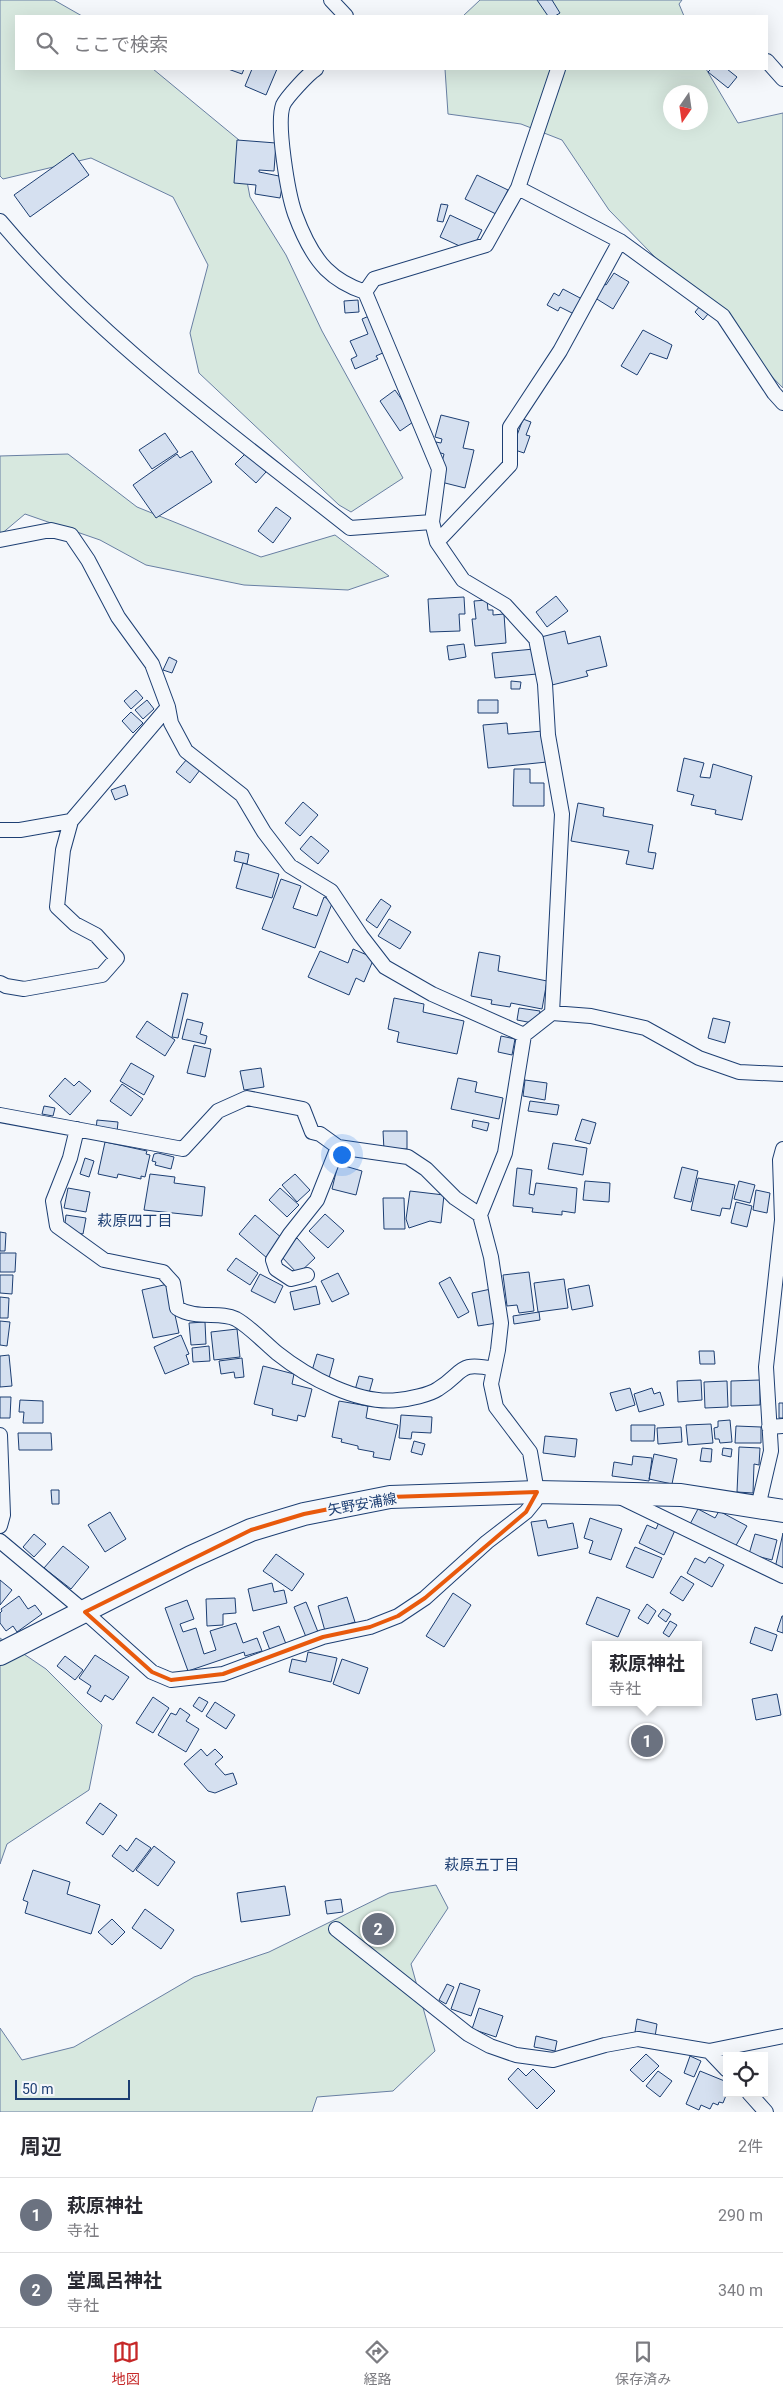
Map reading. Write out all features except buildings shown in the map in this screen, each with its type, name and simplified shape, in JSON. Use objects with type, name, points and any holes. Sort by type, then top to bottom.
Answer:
[{"type":"main road","name":"矢野安浦線","points":[[0,1654],[251,1530],[304,1514],[390,1497],[537,1492],[681,1495],[783,1510]]},
{"type":"street","points":[[331,0],[345,15]]},
{"type":"street","points":[[768,62],[783,79]]},
{"type":"street","points":[[315,70],[283,104],[280,122],[294,211],[304,237],[325,268],[345,285],[365,292],[439,469],[432,522],[437,542],[463,580],[505,604],[536,639],[545,684],[548,735],[562,814],[552,1013]]},
{"type":"street","points":[[365,292],[374,279],[486,245],[518,188],[558,70]]},
{"type":"street","points":[[518,188],[620,241],[723,316],[783,403]]},
{"type":"street","points":[[0,221],[19,244],[74,299],[156,374],[350,528],[432,522]]},
{"type":"street","points":[[437,542],[510,465],[510,427],[560,350],[620,241]]},
{"type":"street","points":[[0,540],[4,541],[51,530],[71,535],[88,560],[118,618],[152,664],[168,707],[171,723],[186,751],[242,795],[264,832],[290,866],[330,891],[385,967],[432,994],[524,1035]]},
{"type":"street","points":[[0,983],[24,989],[102,976],[118,958],[96,935],[75,924],[57,907],[63,850],[71,821],[168,707]]},
{"type":"street","points":[[0,830],[20,830],[71,821]]},
{"type":"street","points":[[0,1541],[85,1612],[152,1672],[171,1680],[223,1674],[323,1637],[370,1627],[398,1616],[425,1598],[487,1542],[526,1512],[535,1501],[537,1492],[530,1452],[496,1407],[491,1384],[501,1323],[494,1274],[480,1215],[505,1153],[524,1035],[552,1013],[591,1016],[645,1028],[699,1058],[739,1072],[783,1074]]},
{"type":"street","points":[[0,1115],[183,1149],[218,1111],[247,1098],[303,1109],[312,1132],[320,1134],[338,1147],[408,1157],[426,1169],[455,1198],[480,1215]]},
{"type":"street","points":[[77,1129],[70,1158],[53,1201],[57,1226],[104,1260],[164,1272],[173,1284],[177,1308],[185,1313],[236,1319],[284,1359],[319,1381],[364,1398],[398,1400],[437,1390],[461,1370],[474,1364],[494,1369]]},
{"type":"street","points":[[307,1275],[291,1279],[276,1269],[273,1260],[290,1234],[317,1200],[338,1147]]},
{"type":"street","points":[[758,1507],[776,1427],[766,1367],[783,1220],[780,1160],[783,1149]]},
{"type":"street","points":[[0,1435],[3,1514],[0,1526]]},
{"type":"street","points":[[611,1493],[783,1576]]},
{"type":"street","points":[[336,1929],[468,2034],[490,2046],[516,2055],[553,2060],[638,2039],[709,2051],[783,2036]]},
{"type":"street","points":[[709,2051],[723,2066]]},
{"type":"street","points":[[753,2097],[766,2112]]},
{"type":"highlighted area","points":[[537,1492],[526,1512],[425,1598],[398,1616],[370,1627],[323,1637],[223,1674],[171,1680],[152,1672],[85,1612],[251,1530],[304,1514],[390,1497]]},
{"type":"shaded area","points":[[0,0],[54,0],[80,15],[15,15],[15,70],[154,70],[239,140],[250,197],[286,255],[322,331],[403,478],[351,512],[339,505],[199,373],[190,333],[208,265],[173,197],[91,158],[3,179],[0,176]]},
{"type":"shaded area","points":[[480,0],[682,0],[679,4],[684,15],[464,15]]},
{"type":"shaded area","points":[[445,70],[707,70],[738,123],[783,113],[783,388],[609,210],[562,140],[521,124],[448,114]]},
{"type":"shaded area","points":[[68,454],[137,507],[261,557],[335,535],[389,576],[348,590],[244,585],[146,565],[100,540],[25,514],[0,535],[0,456]]},
{"type":"shaded area","points":[[0,1638],[46,1669],[102,1725],[89,1790],[7,1844],[0,1864]]},
{"type":"shaded area","points":[[436,1885],[448,1908],[411,1964],[435,2051],[393,2091],[317,2097],[312,2112],[0,2112],[0,2028],[22,2060],[74,2047],[194,1977],[269,1952],[389,1893]]},
{"type":"place","name":"萩原神社","points":[[647,1741]]},
{"type":"place","name":"堂風呂神社","points":[[378,1929]]},
{"type":"district","name":"萩原四丁目","points":[[135,1221]]},
{"type":"district","name":"萩原五丁目","points":[[482,1865]]}]
